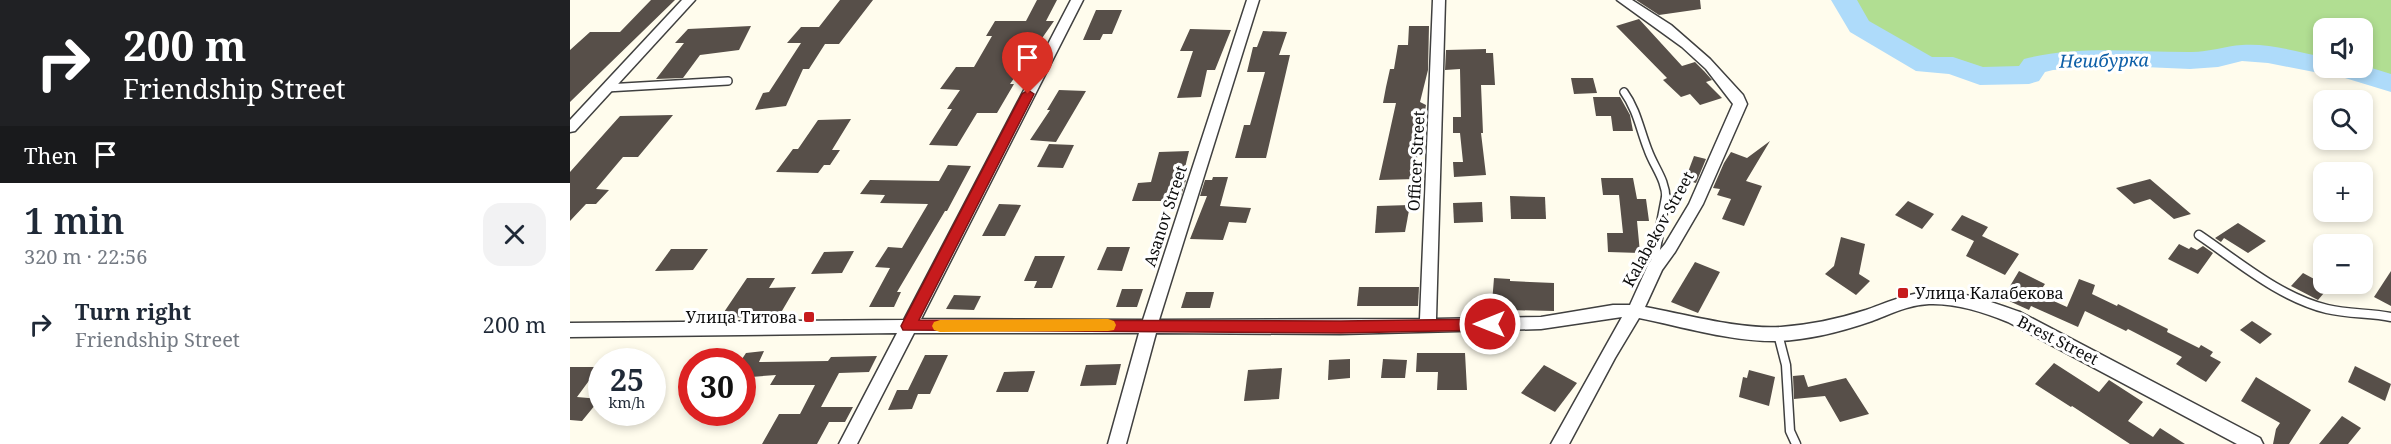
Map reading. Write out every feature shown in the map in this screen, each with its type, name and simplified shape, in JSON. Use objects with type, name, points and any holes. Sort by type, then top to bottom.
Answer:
[{"type":"street","points":[[570,128],[689,0]]},
{"type":"street","points":[[848,444],[1077,0]]},
{"type":"street","name":"Asanov Street","points":[[1117,444],[1149,326],[1253,0]]},
{"type":"street","name":"Officer Street","points":[[1428,324],[1439,0]]},
{"type":"street","name":"Kalabekov Street","points":[[1560,444],[1635,310],[1655,267],[1670,248],[1696,204],[1740,104],[1738,98],[1682,40],[1658,21],[1623,0]]},
{"type":"street","name":"Brest Street","points":[[570,330],[908,326],[1341,327],[1541,323],[1614,311],[1635,310],[1725,329],[1778,334],[1796,333],[1847,322],[1918,299],[1948,299],[1981,305],[2034,326],[2254,444]]},
{"type":"lane","points":[[606,88],[728,81]]},
{"type":"lane","points":[[1624,92],[1637,112],[1648,152],[1665,185],[1664,213],[1654,250],[1655,267]]},
{"type":"lane","points":[[2199,235],[2300,299],[2332,310],[2367,312],[2391,317]]},
{"type":"lane","points":[[1778,334],[1786,365],[1790,431],[1796,444]]},
{"type":"green space","points":[[1844,0],[2391,0],[2391,83],[2373,78],[2373,18],[2313,18],[2313,64],[2268,55],[2242,53],[2218,59],[2190,61],[2121,58],[2053,62],[2034,65],[2028,75],[1980,76],[1953,66],[1926,65],[1859,26]]},
{"type":"building","points":[[651,0],[675,0],[570,102],[570,50],[590,32],[620,32]]},
{"type":"building","points":[[840,0],[873,0],[839,44],[825,44],[809,69],[803,69],[786,106],[755,110],[763,93],[769,92],[801,43],[787,43],[801,27],[819,27]]},
{"type":"building","points":[[1037,0],[1057,0],[1046,21],[1054,21],[1010,84],[1014,84],[997,113],[977,113],[957,146],[929,145],[952,109],[947,109],[960,90],[940,89],[956,67],[974,67],[992,36],[986,36],[995,21],[1026,21]]},
{"type":"building","points":[[1636,0],[1700,0],[1701,9],[1659,15]]},
{"type":"building","points":[[1096,10],[1122,10],[1112,34],[1103,34],[1100,40],[1083,40]]},
{"type":"building","points":[[1639,19],[1682,66],[1695,62],[1712,80],[1706,82],[1722,98],[1700,105],[1690,94],[1681,97],[1663,80],[1667,78],[1616,26]]},
{"type":"building","points":[[751,26],[739,50],[700,55],[683,78],[656,79],[684,43],[675,43],[688,29]]},
{"type":"building","points":[[1409,26],[1429,26],[1428,70],[1420,102],[1426,105],[1416,164],[1419,164],[1416,179],[1379,180],[1396,103],[1383,103],[1386,87],[1390,69],[1394,69],[1398,45],[1408,45]]},
{"type":"building","points":[[1190,29],[1231,30],[1215,70],[1207,70],[1201,97],[1177,98],[1193,51],[1180,51]]},
{"type":"building","points":[[1263,31],[1287,32],[1279,55],[1290,55],[1266,158],[1235,158],[1244,125],[1250,125],[1265,72],[1247,72],[1253,47],[1257,47]]},
{"type":"building","points":[[1486,49],[1486,53],[1493,53],[1495,85],[1481,85],[1483,133],[1481,133],[1486,175],[1454,177],[1453,162],[1463,162],[1460,133],[1453,133],[1453,117],[1461,117],[1460,69],[1445,70],[1446,50]]},
{"type":"building","points":[[1571,78],[1593,78],[1597,93],[1574,94]]},
{"type":"building","points":[[1059,90],[1086,91],[1056,142],[1030,140],[1050,110],[1047,110]]},
{"type":"building","points":[[1593,97],[1620,97],[1630,115],[1633,131],[1613,131],[1611,116],[1596,116]]},
{"type":"building","points":[[673,115],[638,157],[623,157],[596,189],[609,190],[596,204],[586,204],[570,221],[570,172],[620,116]]},
{"type":"building","points":[[851,119],[832,150],[840,150],[830,165],[824,165],[818,173],[776,172],[793,149],[798,149],[818,120]]},
{"type":"building","points":[[1770,141],[1746,181],[1762,186],[1744,226],[1722,219],[1731,199],[1717,195],[1720,189],[1713,188],[1724,163],[1731,152],[1747,158]]},
{"type":"building","points":[[1049,144],[1074,145],[1063,168],[1037,167]]},
{"type":"building","points":[[1189,151],[1182,180],[1186,180],[1181,196],[1164,196],[1163,201],[1132,201],[1138,183],[1151,182],[1159,152]]},
{"type":"building","points":[[1694,156],[1706,159],[1696,183],[1685,180]]},
{"type":"building","points":[[948,165],[971,166],[947,211],[897,292],[901,292],[894,307],[869,307],[890,268],[875,267],[888,247],[902,248],[928,204],[880,203],[885,195],[860,194],[870,180],[939,181]]},
{"type":"building","points":[[1213,177],[1228,177],[1220,206],[1251,208],[1246,223],[1229,222],[1223,240],[1190,239],[1207,196],[1200,196],[1205,180],[1212,180]]},
{"type":"building","points":[[1601,178],[1633,178],[1637,199],[1646,199],[1649,221],[1637,221],[1640,253],[1608,252],[1607,233],[1623,233],[1619,195],[1603,195]]},
{"type":"building","points":[[2150,179],[2191,214],[2174,219],[2150,199],[2134,204],[2116,188]]},
{"type":"building","points":[[1510,196],[1545,197],[1546,219],[1511,219]]},
{"type":"building","points":[[1908,201],[1934,214],[1922,229],[1895,215]]},
{"type":"building","points":[[1482,202],[1483,222],[1454,223],[1453,203]]},
{"type":"building","points":[[999,204],[1021,205],[1005,236],[982,236]]},
{"type":"building","points":[[1410,205],[1405,232],[1375,233],[1377,206]]},
{"type":"building","points":[[1962,215],[1988,227],[1982,236],[2019,254],[2005,275],[1966,256],[1974,241],[1951,230]]},
{"type":"building","points":[[2238,223],[2266,241],[2248,253],[2224,238],[2221,242],[2215,238]]},
{"type":"building","points":[[1841,237],[1865,244],[1859,274],[1870,281],[1856,295],[1825,274],[1834,266]]},
{"type":"building","points":[[2179,244],[2197,250],[2203,246],[2213,253],[2198,274],[2168,259]]},
{"type":"building","points":[[1107,247],[1130,247],[1122,271],[1097,270]]},
{"type":"building","points":[[671,249],[708,249],[693,270],[655,271]]},
{"type":"building","points":[[854,251],[842,273],[811,274],[824,252]]},
{"type":"building","points":[[1035,256],[1065,256],[1052,288],[1034,288],[1037,281],[1024,281]]},
{"type":"building","points":[[1695,262],[1720,272],[1698,313],[1671,302]]},
{"type":"building","points":[[2019,271],[2045,284],[2038,294],[2067,307],[2079,279],[2095,285],[2092,294],[2168,329],[2167,332],[2199,348],[2201,345],[2213,352],[2210,356],[2221,362],[2206,382],[2176,364],[2182,357],[2128,329],[2126,331],[2085,311],[2078,327],[2031,306],[2029,310],[2009,301],[2014,294],[2007,291]]},
{"type":"building","points":[[2391,271],[2391,306],[2374,297]]},
{"type":"building","points":[[2303,273],[2313,278],[2313,294],[2323,294],[2318,300],[2291,286]]},
{"type":"building","points":[[747,278],[775,278],[769,288],[796,287],[779,316],[720,318]]},
{"type":"building","points":[[1494,278],[1554,283],[1554,311],[1508,310],[1508,315],[1491,316]]},
{"type":"building","points":[[1359,287],[1419,287],[1418,306],[1357,306]]},
{"type":"building","points":[[1122,289],[1143,289],[1137,307],[1116,307]]},
{"type":"building","points":[[1186,292],[1214,292],[1210,308],[1181,308]]},
{"type":"building","points":[[954,295],[981,296],[974,310],[946,309]]},
{"type":"building","points":[[2252,321],[2272,334],[2260,344],[2240,330]]},
{"type":"building","points":[[764,351],[759,362],[828,361],[831,357],[877,356],[869,372],[839,373],[821,407],[853,407],[845,422],[829,422],[817,444],[762,444],[779,414],[800,414],[815,385],[770,385],[776,375],[756,377],[756,352]]},
{"type":"building","points":[[1417,353],[1465,353],[1467,390],[1437,390],[1438,372],[1416,372]]},
{"type":"building","points":[[925,355],[948,355],[930,394],[918,394],[912,409],[888,410],[897,390],[908,390]]},
{"type":"building","points":[[1350,359],[1350,378],[1328,380],[1329,360]]},
{"type":"building","points":[[1383,359],[1407,360],[1405,378],[1381,378]]},
{"type":"building","points":[[2054,363],[2099,392],[2109,380],[2143,402],[2128,421],[2153,437],[2160,428],[2185,444],[2130,444],[2035,384]]},
{"type":"building","points":[[1121,364],[1116,385],[1080,386],[1086,365]]},
{"type":"building","points":[[1544,365],[1577,383],[1555,412],[1521,393]]},
{"type":"building","points":[[2355,366],[2391,384],[2385,401],[2348,382]]},
{"type":"building","points":[[570,367],[588,367],[588,382],[577,397],[588,398],[588,414],[582,421],[570,420]]},
{"type":"building","points":[[1282,368],[1279,399],[1244,401],[1248,370]]},
{"type":"building","points":[[1749,370],[1775,377],[1769,406],[1739,397],[1743,377],[1747,378]]},
{"type":"building","points":[[1035,371],[1028,392],[996,392],[1004,372]]},
{"type":"building","points":[[1804,375],[1808,387],[1846,378],[1869,414],[1840,422],[1825,396],[1794,399],[1793,376]]},
{"type":"building","points":[[2256,377],[2311,410],[2289,444],[2273,444],[2276,429],[2280,423],[2241,401]]},
{"type":"building","points":[[2342,416],[2361,428],[2348,444],[2319,444]]},
{"type":"waterway","name":"Нешбурка","points":[[1844,0],[1859,26],[1926,65],[1953,66],[1980,76],[2029,75],[2034,65],[2053,62],[2121,58],[2190,61],[2218,59],[2242,53],[2268,55],[2313,64]]},
{"type":"waterway","name":"Нешбурка","points":[[2373,78],[2391,83]]},
{"type":"slow traffic","points":[[940,326],[1108,325]]},
{"type":"place","name":"Улица Калабекова","points":[[1903,293]]},
{"type":"place","name":"Улица Титова","points":[[809,317]]},
{"type":"route","points":[[1028,94],[908,326],[1341,327],[1490,324]]}]
